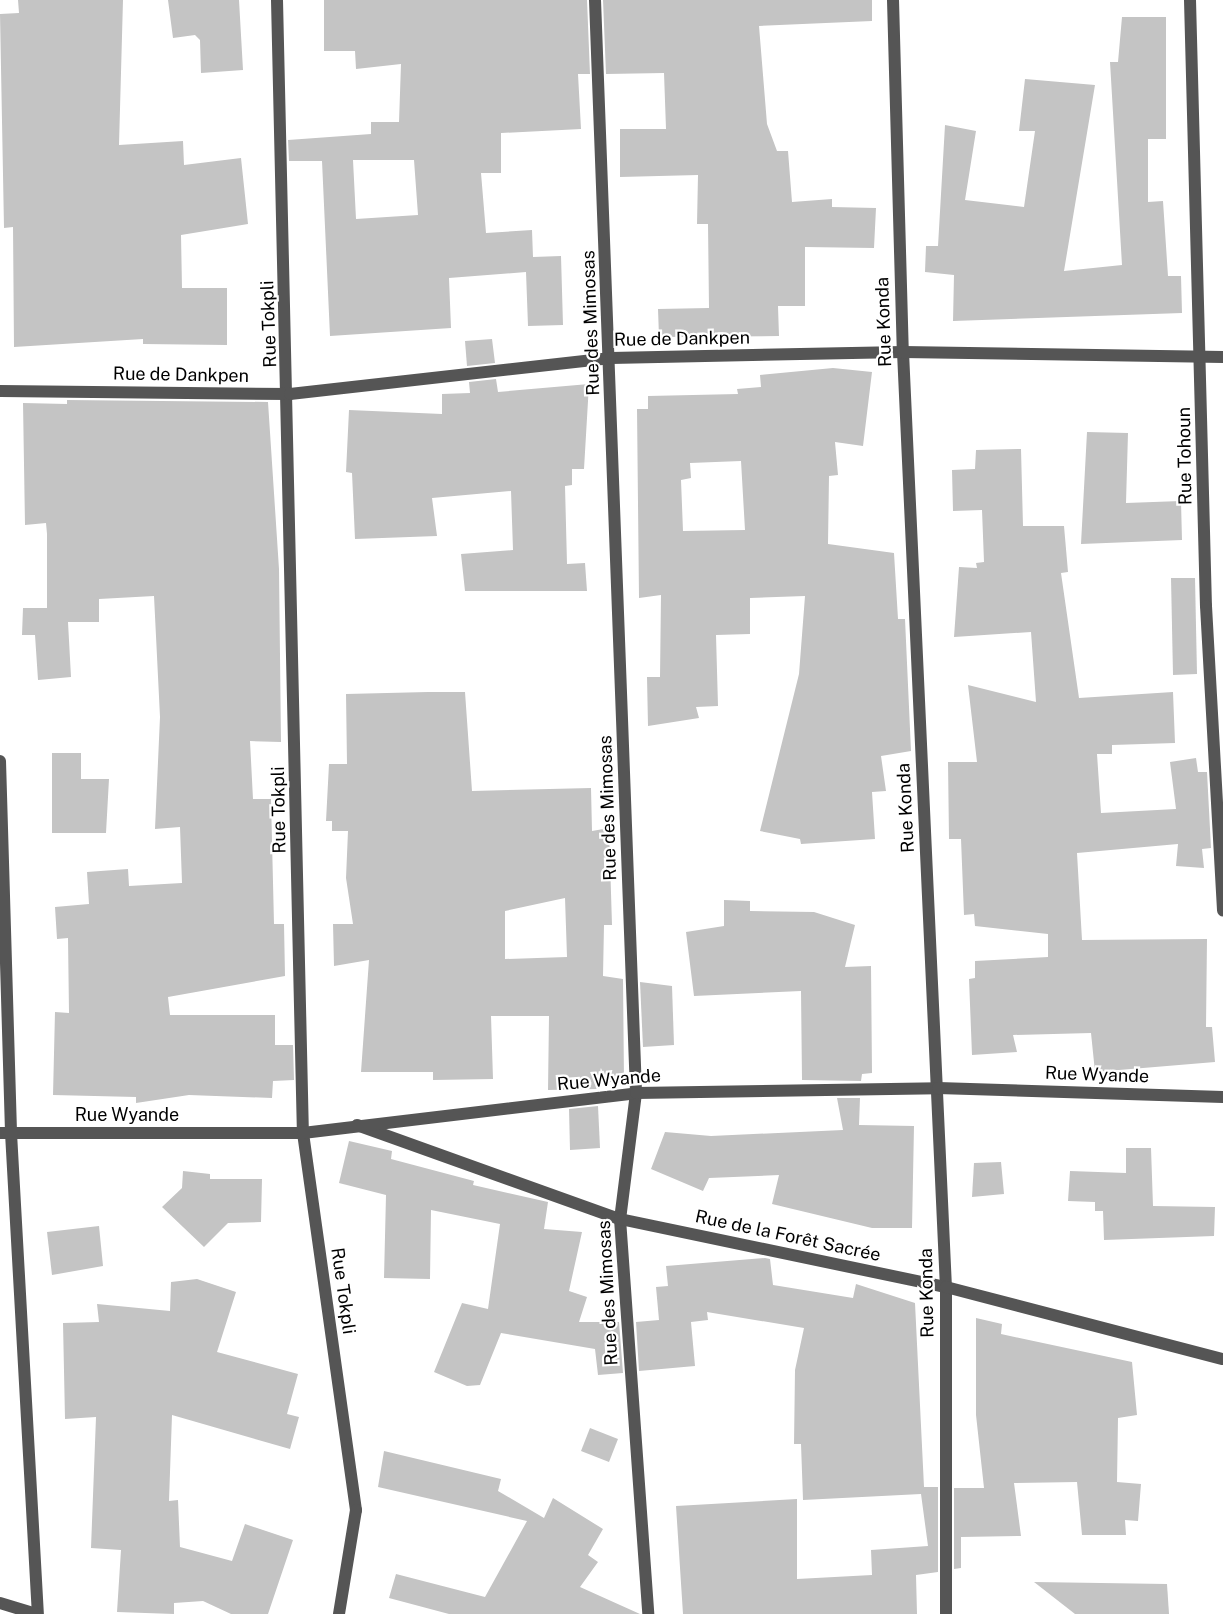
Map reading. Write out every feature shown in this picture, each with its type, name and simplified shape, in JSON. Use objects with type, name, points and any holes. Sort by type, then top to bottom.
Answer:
[{"type":"street","name":"Rue Tokpli","points":[[277,0],[290,394],[303,1133],[356,1510],[339,1614]]},
{"type":"street","name":"Rue des Mimosas","points":[[595,0],[611,358],[636,1093],[620,1219],[648,1614]]},
{"type":"street","name":"Rue Konda","points":[[893,0],[903,352],[946,1287],[946,1614]]},
{"type":"street","name":"Rue Tohoun","points":[[1190,0],[1202,357],[1206,606],[1223,911]]},
{"type":"street","name":"Rue de Dankpen","points":[[0,391],[290,394],[611,358],[903,352],[1223,357]]},
{"type":"street","points":[[0,761],[6,1133],[37,1614],[0,1604]]},
{"type":"street","name":"Rue Wyande","points":[[6,1133],[303,1133],[354,1124],[636,1093],[938,1088],[1223,1097]]},
{"type":"street","name":"Rue de la Forêt Sacrée","points":[[354,1124],[620,1219],[946,1287],[1223,1359]]},
{"type":"building","points":[[18,0],[123,0],[119,145],[183,141],[184,165],[241,158],[248,224],[181,235],[182,288],[227,288],[227,345],[143,344],[143,339],[14,347],[13,227],[4,228],[0,14],[19,13]]},
{"type":"building","points":[[168,0],[239,0],[243,70],[201,73],[200,40],[195,35],[173,38]]},
{"type":"building","points":[[324,0],[587,0],[590,74],[578,74],[581,129],[501,133],[501,173],[481,173],[486,233],[532,230],[533,257],[561,256],[563,325],[528,326],[526,272],[449,278],[451,328],[330,336],[322,161],[289,161],[288,140],[371,134],[371,122],[399,122],[401,64],[356,69],[355,51],[324,51]],"holes":[[[353,160],[414,160],[418,215],[356,219]]]},
{"type":"building","points":[[603,0],[872,0],[872,21],[759,26],[767,124],[777,151],[788,151],[792,202],[832,199],[832,207],[876,208],[874,248],[805,247],[805,306],[778,306],[779,336],[659,337],[658,309],[709,308],[708,224],[697,224],[698,175],[620,177],[620,129],[666,129],[664,73],[606,74]]},
{"type":"building","points":[[1122,17],[1166,17],[1166,139],[1148,139],[1148,202],[1163,201],[1168,276],[1181,276],[1182,313],[953,321],[954,275],[925,272],[926,246],[938,246],[945,125],[976,131],[965,200],[1024,207],[1035,131],[1019,131],[1025,79],[1095,85],[1064,271],[1122,265],[1110,62],[1118,62]]},
{"type":"building","points":[[492,339],[495,363],[467,366],[465,341]]},
{"type":"building","points":[[833,368],[872,372],[863,446],[835,442],[838,475],[829,476],[828,544],[894,553],[898,619],[905,619],[911,751],[881,756],[886,791],[872,792],[875,839],[801,844],[800,839],[760,831],[799,674],[805,596],[750,598],[750,634],[716,635],[718,706],[696,707],[699,718],[648,726],[647,677],[660,677],[661,595],[639,598],[637,409],[648,409],[648,396],[738,394],[737,389],[761,387],[760,375]],"holes":[[[741,461],[745,530],[683,531],[681,480],[691,478],[690,463]]]},
{"type":"building","points":[[496,379],[498,392],[589,384],[584,469],[572,469],[572,485],[565,486],[567,564],[585,563],[587,591],[465,591],[461,554],[513,550],[511,491],[432,498],[437,536],[355,539],[352,473],[346,472],[349,410],[442,414],[442,394],[470,393],[469,382]]},
{"type":"building","points":[[67,400],[268,402],[279,569],[281,742],[250,741],[253,799],[271,799],[274,924],[284,924],[285,976],[168,997],[170,1015],[275,1015],[275,1045],[293,1045],[294,1080],[273,1081],[272,1098],[189,1095],[136,1103],[136,1097],[53,1095],[55,1012],[69,1013],[68,938],[57,939],[55,907],[89,904],[87,872],[128,869],[129,886],[182,883],[180,827],[155,829],[160,717],[154,596],[99,599],[99,622],[68,622],[71,677],[38,680],[35,635],[22,635],[23,608],[47,608],[46,523],[25,525],[23,403],[67,404]]},
{"type":"building","points":[[1087,432],[1128,433],[1126,503],[1181,501],[1182,540],[1081,544]]},
{"type":"building","points":[[1021,449],[1023,526],[1064,526],[1068,572],[1061,573],[1079,698],[1173,692],[1175,743],[1112,745],[1112,754],[1097,754],[1101,813],[1176,809],[1170,762],[1196,758],[1198,772],[1207,772],[1211,848],[1202,849],[1204,868],[1176,866],[1178,844],[1077,853],[1082,940],[1207,939],[1206,1027],[1212,1027],[1215,1062],[1095,1072],[1091,1033],[1013,1035],[1017,1052],[972,1055],[969,979],[975,978],[975,961],[1048,957],[1048,934],[975,926],[974,914],[964,915],[961,839],[949,839],[948,762],[977,762],[968,685],[1036,702],[1031,632],[954,637],[959,567],[977,568],[976,563],[984,562],[982,510],[953,511],[952,470],[975,469],[976,450]]},
{"type":"building","points":[[1171,578],[1195,578],[1197,674],[1173,675]]},
{"type":"building","points":[[465,692],[472,791],[591,788],[592,831],[609,828],[612,925],[604,925],[603,976],[623,979],[624,1080],[598,1084],[597,1089],[548,1090],[549,1016],[491,1016],[493,1079],[433,1080],[433,1072],[361,1072],[369,960],[334,966],[333,924],[353,924],[346,878],[348,831],[332,831],[332,821],[326,821],[329,764],[347,764],[346,694]],"holes":[[[565,898],[567,957],[505,959],[505,911]]]},
{"type":"building","points":[[52,753],[81,753],[81,779],[109,779],[106,833],[52,833]]},
{"type":"building","points":[[724,900],[750,901],[750,911],[814,912],[855,925],[845,967],[871,966],[872,1073],[862,1074],[861,1081],[802,1080],[801,991],[694,996],[686,932],[724,926]]},
{"type":"building","points":[[640,982],[672,986],[674,1045],[643,1047]]},
{"type":"building","points":[[837,1098],[860,1098],[859,1125],[914,1126],[912,1228],[872,1228],[772,1204],[779,1175],[709,1178],[703,1191],[651,1169],[665,1132],[711,1136],[843,1130]]},
{"type":"building","points":[[598,1106],[600,1148],[570,1150],[569,1109]]},
{"type":"building","points":[[349,1141],[392,1151],[391,1159],[474,1181],[473,1185],[548,1202],[544,1229],[582,1232],[569,1291],[587,1297],[579,1322],[619,1322],[623,1373],[598,1375],[595,1349],[501,1333],[480,1385],[467,1386],[434,1372],[462,1303],[488,1309],[500,1224],[431,1210],[430,1279],[384,1278],[386,1195],[339,1183]]},
{"type":"building","points":[[1126,1148],[1151,1148],[1153,1206],[1215,1207],[1214,1236],[1104,1240],[1103,1211],[1095,1211],[1095,1202],[1068,1201],[1070,1171],[1126,1173]]},
{"type":"building","points":[[1001,1162],[1004,1194],[972,1197],[974,1163]]},
{"type":"building","points":[[183,1171],[210,1174],[210,1179],[262,1179],[261,1222],[228,1223],[204,1247],[162,1207],[182,1188]]},
{"type":"building","points":[[99,1226],[103,1266],[52,1275],[47,1232]]},
{"type":"building","points":[[770,1259],[773,1285],[853,1298],[856,1284],[915,1303],[924,1487],[938,1487],[938,1572],[916,1575],[917,1614],[683,1614],[676,1506],[797,1499],[797,1579],[872,1575],[871,1550],[928,1546],[921,1494],[803,1500],[801,1444],[794,1444],[795,1370],[804,1328],[707,1312],[708,1320],[691,1322],[695,1366],[639,1371],[636,1322],[659,1320],[656,1287],[668,1286],[666,1266]]},
{"type":"building","points":[[197,1279],[236,1292],[217,1352],[298,1374],[287,1414],[299,1417],[290,1449],[172,1415],[169,1501],[178,1500],[180,1547],[232,1561],[245,1524],[293,1540],[268,1614],[231,1614],[203,1601],[174,1603],[174,1614],[117,1612],[121,1550],[91,1548],[96,1417],[65,1419],[63,1323],[99,1322],[97,1304],[170,1311],[171,1282]]},
{"type":"building","points":[[976,1318],[1002,1324],[1001,1334],[1132,1362],[1137,1415],[1118,1418],[1117,1482],[1141,1484],[1138,1521],[1125,1520],[1126,1535],[1082,1535],[1077,1482],[1014,1483],[1021,1536],[961,1537],[961,1568],[954,1569],[954,1488],[984,1488],[976,1415]]},
{"type":"building","points":[[590,1428],[618,1439],[609,1462],[581,1451]]},
{"type":"building","points":[[384,1451],[501,1479],[498,1491],[544,1518],[553,1498],[603,1529],[588,1555],[598,1562],[580,1587],[640,1614],[449,1614],[389,1598],[396,1574],[485,1597],[527,1521],[378,1487]]},
{"type":"building","points":[[1034,1582],[1167,1584],[1169,1614],[1075,1614]]}]
